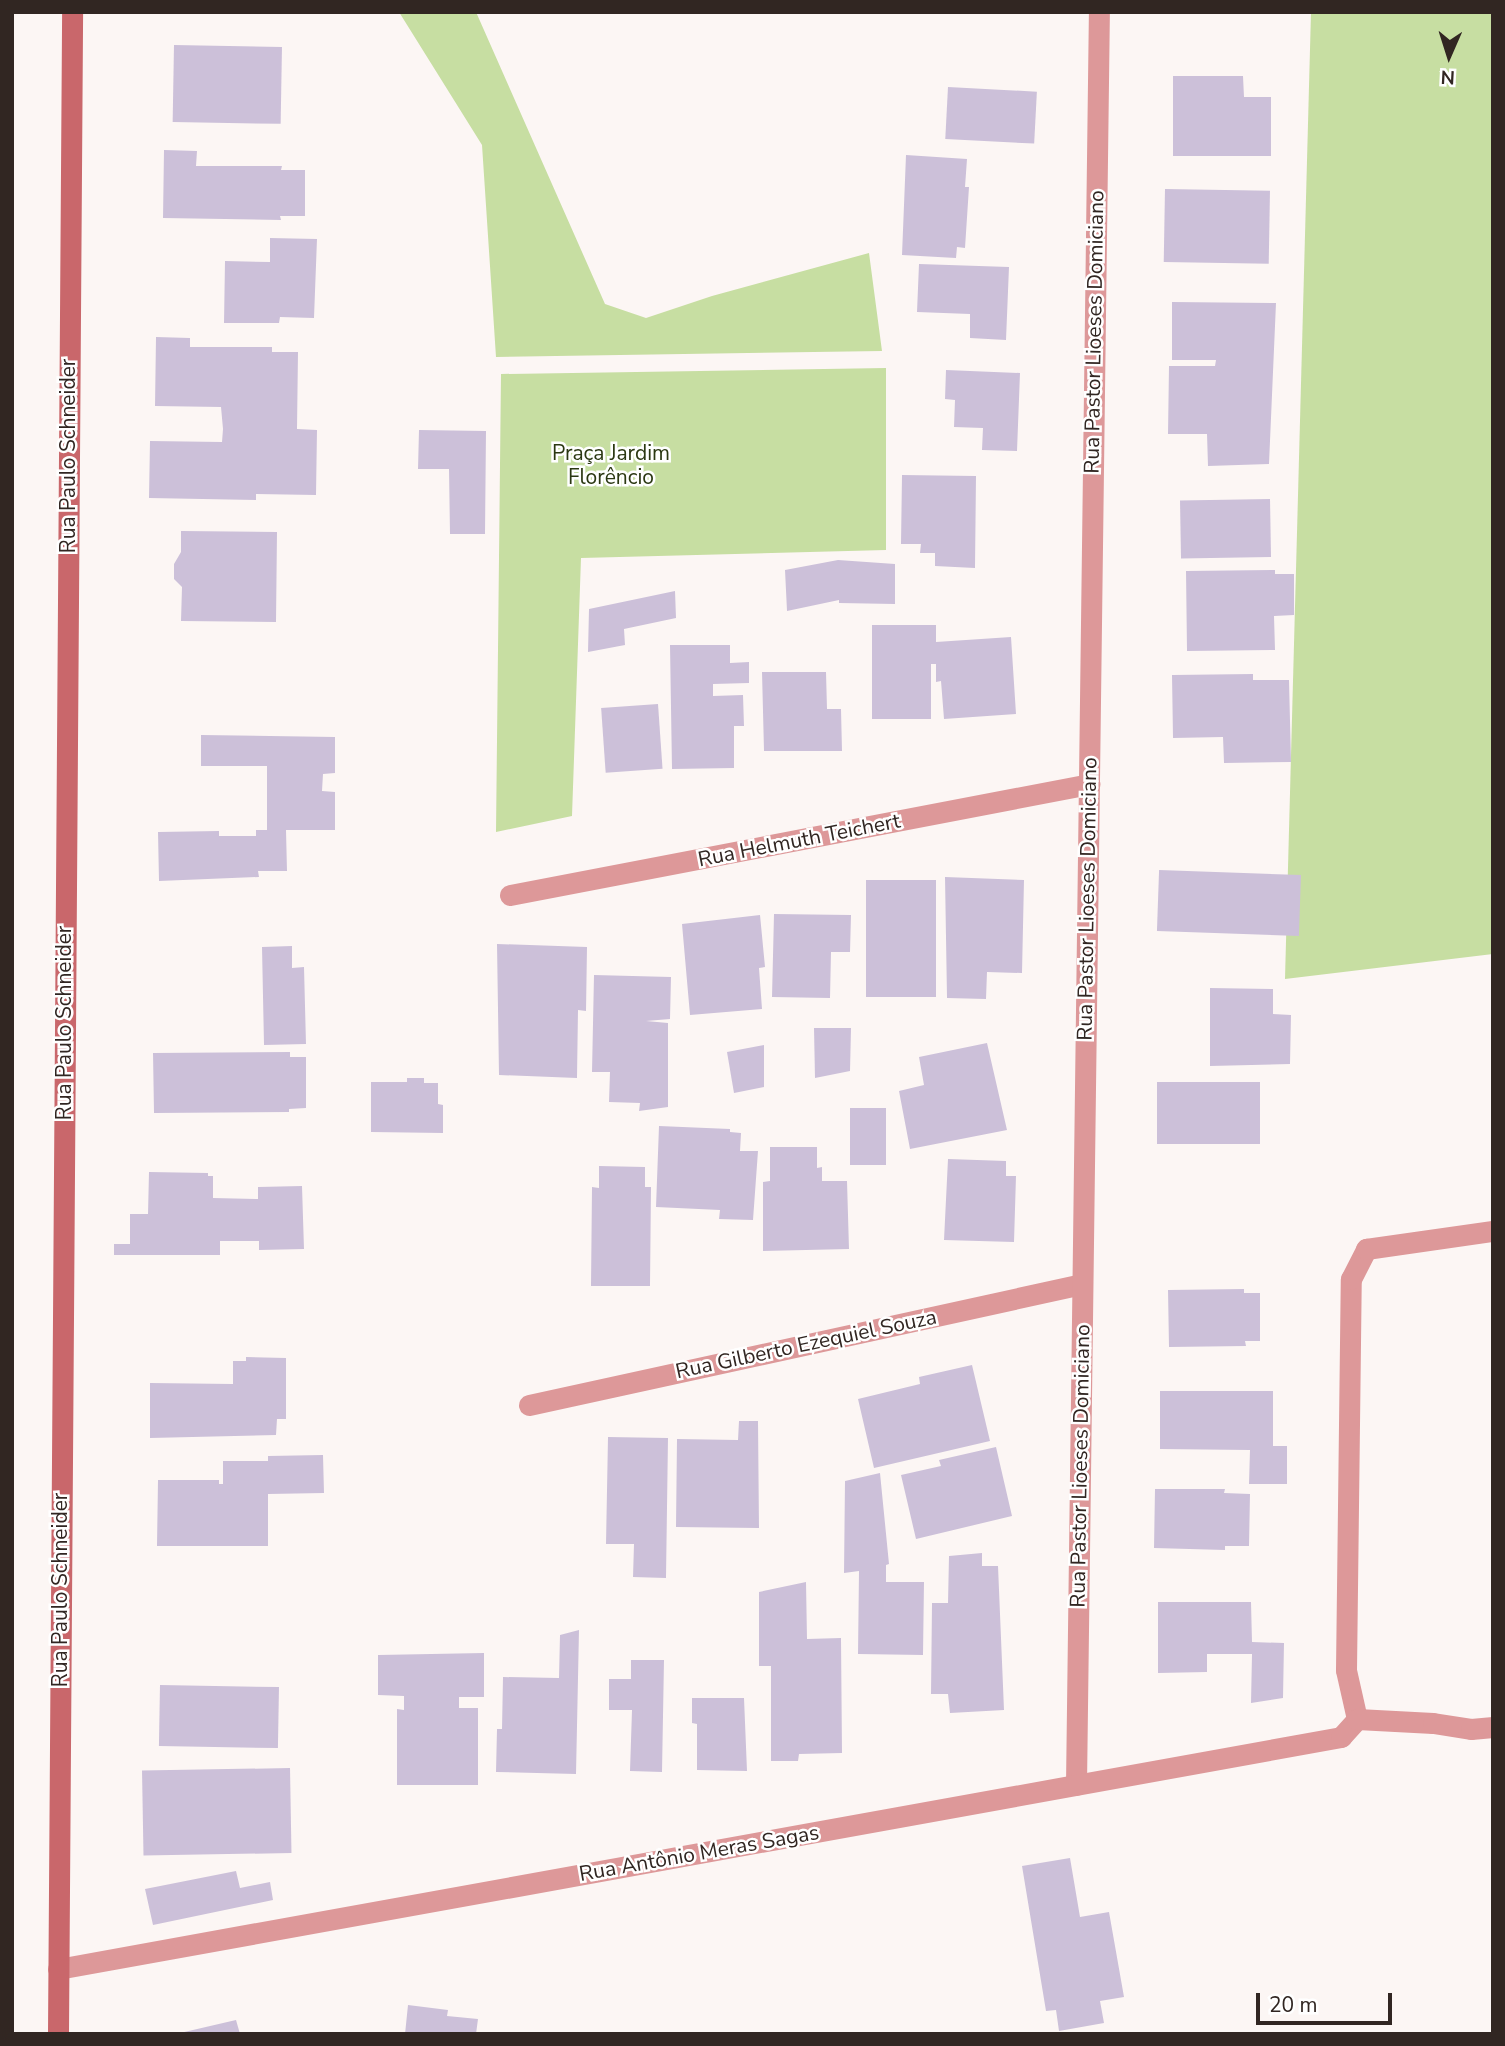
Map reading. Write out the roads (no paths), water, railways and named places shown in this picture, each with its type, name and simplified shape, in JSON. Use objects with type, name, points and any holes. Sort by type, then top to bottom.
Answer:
[{"type":"street","name":"Rua Paulo Schneider","points":[[58,2034],[72,12]]},
{"type":"street","name":"Rua Pastor Lioeses Domiciano","points":[[1076,1785],[1099,12]]},
{"type":"street","name":"Rua Helmuth Teichert","points":[[510,895],[1089,784]]},
{"type":"street","points":[[1493,1231],[1366,1249],[1351,1279],[1346,1670],[1357,1719],[1433,1723],[1471,1729],[1493,1727]]},
{"type":"street","name":"Rua Gilberto Ezequiel Souza","points":[[529,1405],[1082,1284]]},
{"type":"street","name":"Rua Antônio Meras Sagas","points":[[58,1969],[1341,1737],[1357,1719]]},
{"type":"park label","name":"Praça Jardim Florêncio","points":[[611,465]]}]
